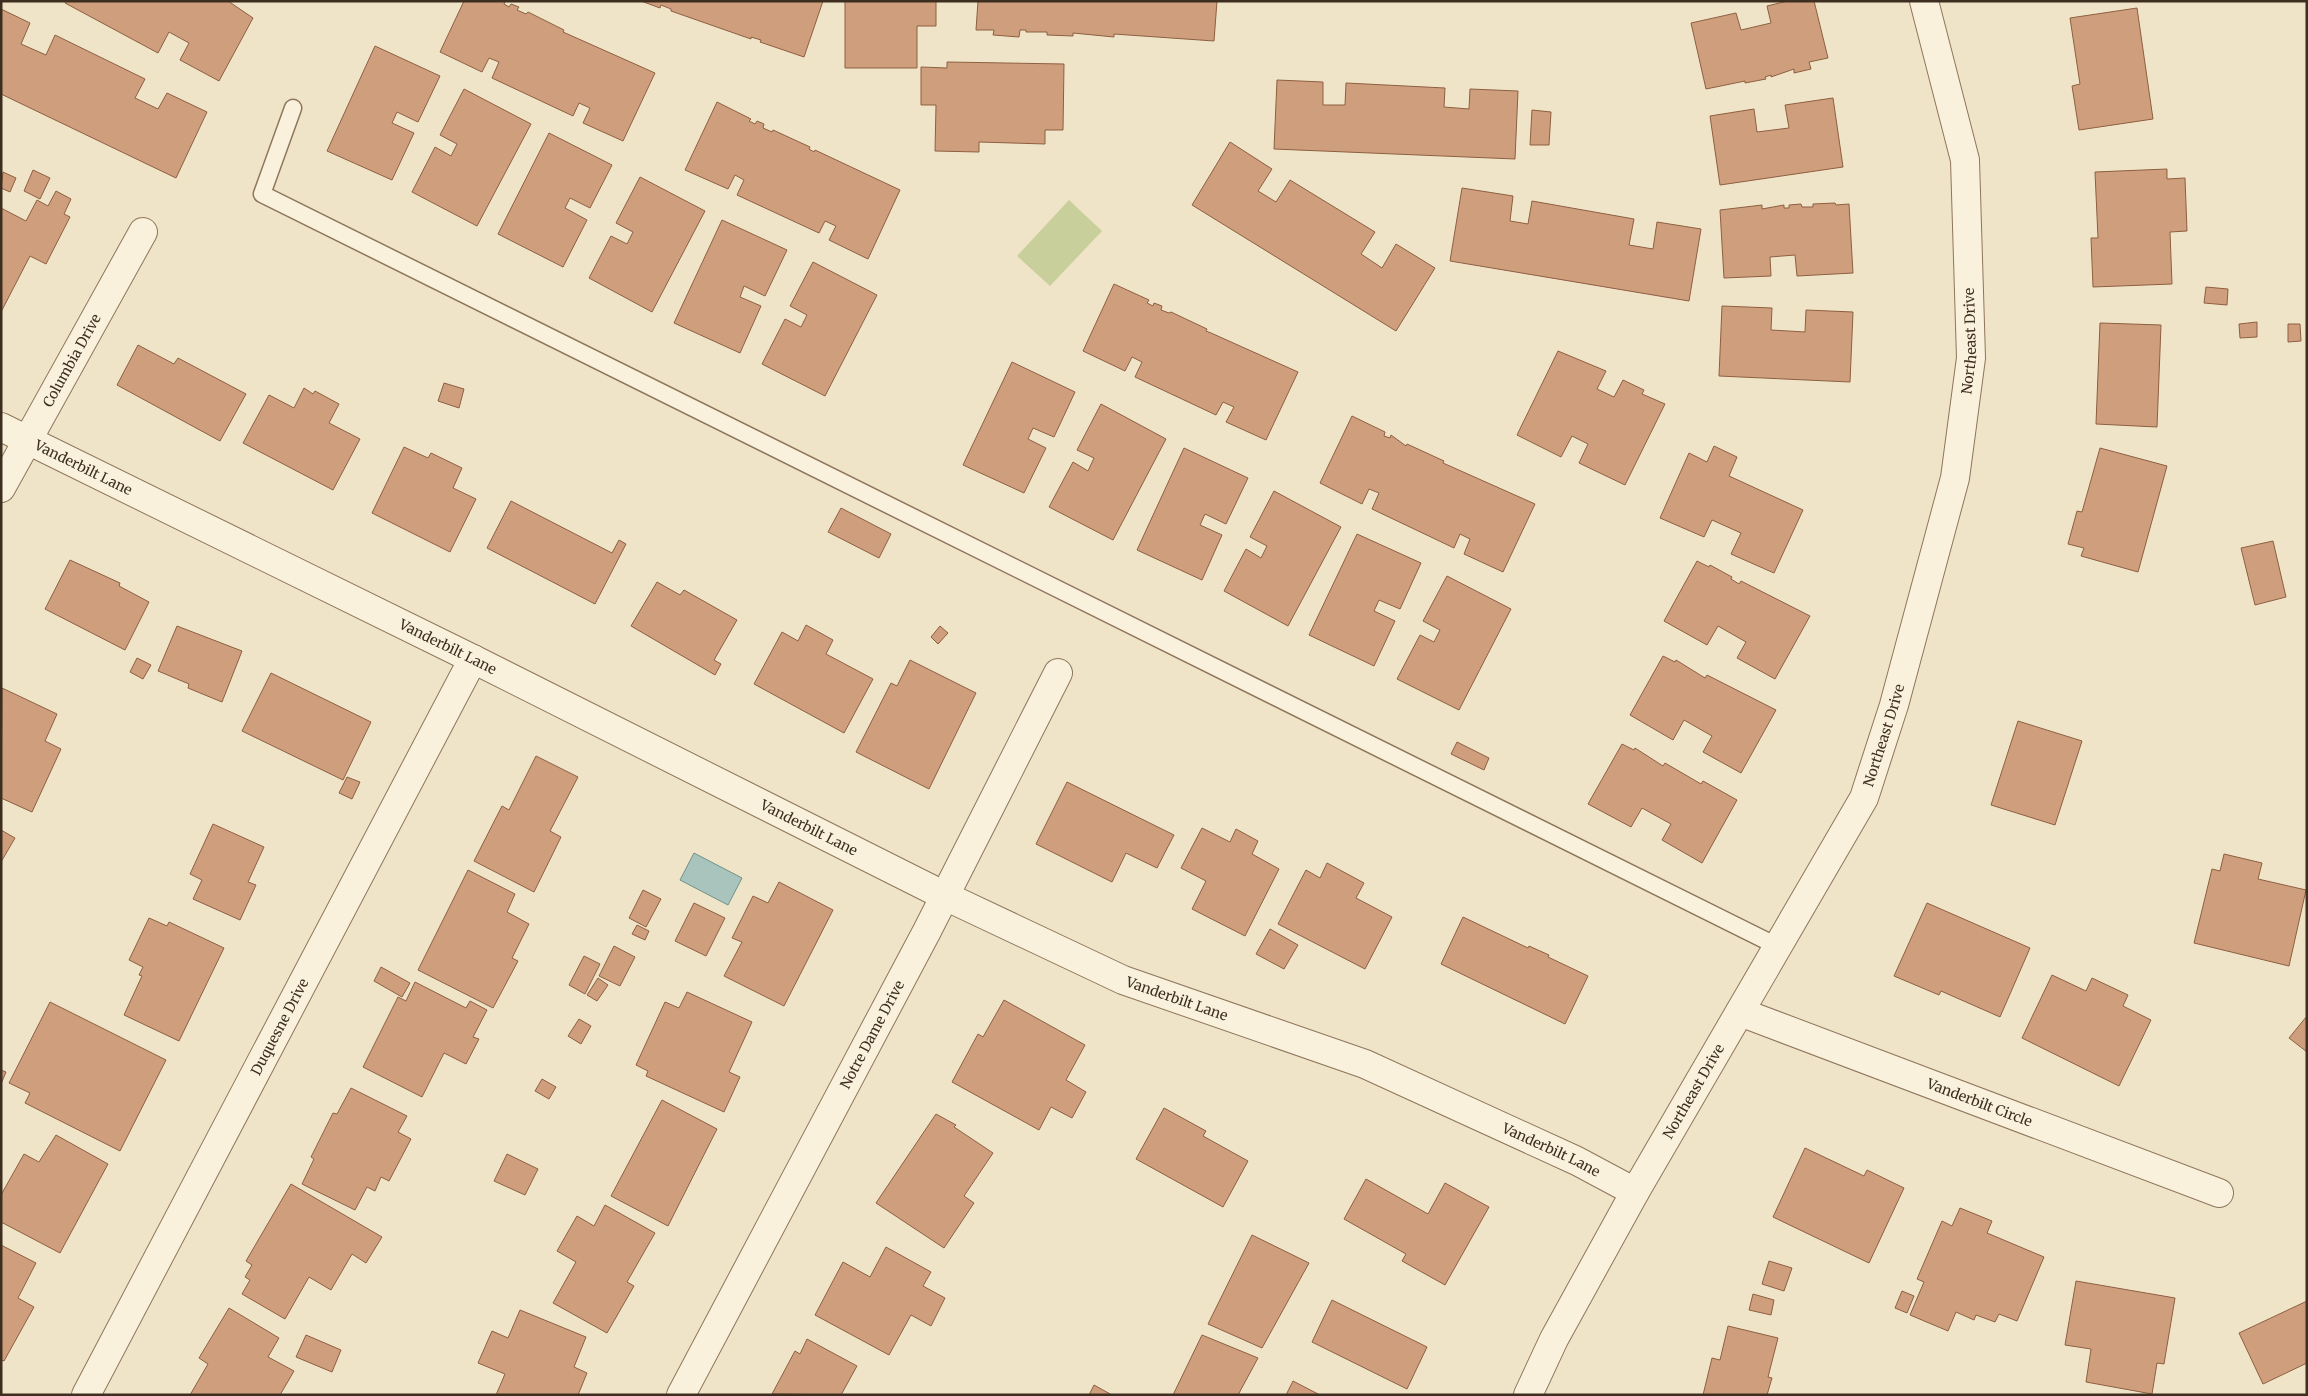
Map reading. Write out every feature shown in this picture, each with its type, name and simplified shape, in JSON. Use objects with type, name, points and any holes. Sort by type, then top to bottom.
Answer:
[{"type":"street","name":"Northeast Drive","points":[[1528,1395],[1554,1339],[1635,1192],[1864,798],[1894,705],[1956,478],[1971,358],[1965,160],[1924,1]]},
{"type":"street","name":"Columbia Drive","points":[[1,488],[26,439],[143,232]]},
{"type":"street","name":"Vanderbilt Lane","points":[[1,426],[474,659],[945,896],[1123,980],[1366,1064],[1577,1161],[1635,1192]]},
{"type":"street","name":"Duquesne Drive","points":[[86,1395],[474,659]]},
{"type":"street","name":"Notre Dame Drive","points":[[681,1395],[945,896],[1058,673]]},
{"type":"street","name":"Vanderbilt Circle","points":[[1740,1012],[2219,1193]]},
{"type":"lane","points":[[293,108],[262,194],[1777,946]]},
{"type":"green space","points":[[1069,200],[1102,231],[1050,286],[1017,256]]},
{"type":"water","points":[[694,853],[742,878],[728,905],[680,880]]},
{"type":"building","points":[[66,1],[228,1],[253,18],[219,81],[180,60],[189,43],[169,32],[158,53],[65,3]]},
{"type":"building","points":[[464,1],[505,1],[504,4],[509,7],[511,4],[519,7],[517,10],[526,14],[528,12],[564,30],[563,32],[655,73],[623,141],[583,123],[590,108],[579,103],[573,116],[492,78],[499,62],[489,58],[482,72],[440,52]]},
{"type":"building","points":[[641,1],[823,1],[804,57],[760,42],[761,40],[751,37],[751,39],[671,11],[671,9],[661,5],[660,8]]},
{"type":"building","points":[[845,1],[936,1],[936,26],[917,26],[917,68],[845,68]]},
{"type":"building","points":[[978,1],[1217,1],[1214,41],[1114,34],[1114,37],[1073,33],[1073,36],[1047,35],[1047,32],[1026,32],[1026,30],[1020,30],[1019,37],[993,35],[994,30],[976,30]]},
{"type":"building","points":[[1788,1],[1814,1],[1828,58],[1809,62],[1811,69],[1794,73],[1794,69],[1771,77],[1771,75],[1765,77],[1766,79],[1706,89],[1691,23],[1736,13],[1741,30],[1771,23],[1767,6]]},
{"type":"building","points":[[2137,8],[2153,119],[2079,130],[2072,86],[2080,84],[2070,18]]},
{"type":"building","points":[[1,9],[30,23],[21,44],[46,55],[55,35],[145,79],[135,98],[158,109],[167,93],[207,112],[176,178],[1,94]]},
{"type":"building","points":[[375,46],[440,76],[418,122],[397,112],[392,123],[414,133],[392,180],[327,151]]},
{"type":"building","points":[[947,62],[1064,64],[1063,130],[1045,130],[1045,144],[979,142],[979,152],[935,151],[936,105],[921,105],[921,67],[947,68]]},
{"type":"building","points":[[1277,80],[1323,82],[1323,105],[1345,105],[1346,83],[1445,88],[1444,107],[1469,109],[1470,89],[1518,91],[1515,159],[1274,149]]},
{"type":"building","points":[[464,89],[531,124],[477,226],[412,192],[435,147],[451,156],[457,144],[440,135]]},
{"type":"building","points":[[1833,98],[1843,167],[1720,185],[1710,116],[1754,109],[1757,132],[1789,128],[1785,105]]},
{"type":"building","points":[[717,102],[751,119],[749,121],[755,124],[757,121],[764,124],[763,128],[772,132],[773,130],[810,147],[809,149],[814,152],[815,150],[900,190],[868,259],[829,240],[836,226],[825,221],[819,233],[737,195],[744,180],[735,175],[728,189],[685,170]]},
{"type":"building","points":[[1532,110],[1551,112],[1549,145],[1530,145]]},
{"type":"building","points":[[549,133],[612,165],[590,208],[570,198],[565,208],[587,220],[563,267],[498,234]]},
{"type":"building","points":[[1230,142],[1272,169],[1258,191],[1276,202],[1290,180],[1375,232],[1361,254],[1382,268],[1396,244],[1435,268],[1396,331],[1192,205]]},
{"type":"building","points":[[2167,169],[2167,179],[2185,178],[2187,231],[2170,232],[2172,284],[2093,287],[2091,238],[2098,238],[2095,172]]},
{"type":"building","points":[[33,170],[50,178],[40,199],[24,191]]},
{"type":"building","points":[[3,172],[16,178],[10,192],[1,188]]},
{"type":"building","points":[[640,177],[705,211],[652,312],[589,278],[611,236],[627,244],[633,232],[616,223]]},
{"type":"building","points":[[1462,188],[1513,196],[1510,221],[1528,224],[1532,201],[1634,219],[1629,245],[1653,249],[1657,222],[1701,229],[1689,301],[1450,261]]},
{"type":"building","points":[[56,191],[71,199],[64,214],[70,217],[46,264],[30,256],[1,312],[1,208],[26,221],[37,200],[48,206]]},
{"type":"building","points":[[1835,203],[1836,205],[1849,204],[1853,273],[1797,276],[1795,255],[1770,257],[1771,276],[1724,278],[1720,210],[1762,205],[1762,209],[1784,205],[1784,208],[1789,208],[1789,205],[1801,204],[1802,207],[1813,207],[1813,204]]},
{"type":"building","points":[[722,220],[787,250],[765,296],[744,286],[740,297],[761,306],[740,353],[674,323]]},
{"type":"building","points":[[813,262],[877,295],[825,396],[762,364],[785,319],[801,327],[807,315],[790,306]]},
{"type":"building","points":[[1114,284],[1149,300],[1147,303],[1153,306],[1154,303],[1162,306],[1161,310],[1171,312],[1207,329],[1206,331],[1298,372],[1266,440],[1226,422],[1234,407],[1223,402],[1216,415],[1135,377],[1142,362],[1132,357],[1125,371],[1083,351]]},
{"type":"building","points":[[2206,287],[2228,289],[2227,305],[2204,303]]},
{"type":"building","points":[[1722,306],[1772,308],[1771,330],[1805,332],[1806,310],[1853,312],[1850,382],[1719,376]]},
{"type":"building","points":[[2257,322],[2257,337],[2240,338],[2239,324]]},
{"type":"building","points":[[2100,323],[2161,325],[2157,427],[2096,424]]},
{"type":"building","points":[[2288,324],[2300,324],[2301,341],[2288,342]]},
{"type":"building","points":[[138,345],[174,364],[178,358],[246,394],[220,441],[117,385]]},
{"type":"building","points":[[1558,351],[1606,371],[1597,389],[1614,397],[1623,380],[1644,390],[1642,394],[1665,404],[1625,485],[1579,463],[1588,444],[1572,436],[1561,457],[1517,435]]},
{"type":"building","points":[[1012,362],[1075,392],[1054,437],[1033,428],[1028,439],[1046,448],[1024,493],[963,465]]},
{"type":"building","points":[[444,383],[464,389],[459,408],[438,401]]},
{"type":"building","points":[[304,388],[313,394],[315,391],[339,404],[329,423],[360,439],[333,490],[243,443],[269,395],[294,408]]},
{"type":"building","points":[[1101,404],[1166,439],[1113,540],[1049,507],[1073,462],[1088,471],[1094,458],[1077,450]]},
{"type":"building","points":[[1352,416],[1385,432],[1384,436],[1390,438],[1391,435],[1406,446],[1407,444],[1444,461],[1443,463],[1535,504],[1503,572],[1464,554],[1470,539],[1460,534],[1454,548],[1372,509],[1379,493],[1369,489],[1362,504],[1320,483]]},
{"type":"building","points":[[1714,446],[1737,457],[1729,476],[1803,510],[1774,573],[1731,554],[1741,533],[1712,520],[1704,537],[1660,518],[1689,453],[1707,462]]},
{"type":"building","points":[[404,447],[428,458],[431,453],[462,468],[453,488],[476,499],[450,552],[372,513]]},
{"type":"building","points":[[1184,448],[1248,478],[1226,524],[1205,514],[1200,525],[1222,535],[1202,580],[1137,550]]},
{"type":"building","points":[[2100,448],[2167,466],[2138,572],[2081,556],[2084,548],[2068,544],[2077,511],[2082,512]]},
{"type":"building","points":[[1274,491],[1341,527],[1288,626],[1224,591],[1246,549],[1261,558],[1267,546],[1250,537]]},
{"type":"building","points":[[511,501],[612,553],[619,540],[626,544],[595,604],[487,548]]},
{"type":"building","points":[[841,508],[891,534],[879,558],[828,532]]},
{"type":"building","points":[[1357,534],[1421,563],[1400,609],[1379,600],[1374,611],[1395,621],[1374,666],[1309,635]]},
{"type":"building","points":[[2273,541],[2286,597],[2255,605],[2241,548]]},
{"type":"building","points":[[70,560],[120,583],[119,586],[149,602],[125,650],[45,609]]},
{"type":"building","points":[[1697,561],[1709,567],[1710,565],[1732,577],[1731,579],[1739,584],[1741,581],[1810,616],[1775,679],[1737,658],[1746,642],[1718,626],[1707,645],[1664,621]]},
{"type":"building","points":[[1447,576],[1511,609],[1459,710],[1397,679],[1420,635],[1434,642],[1440,630],[1423,621]]},
{"type":"building","points":[[657,582],[680,595],[684,590],[737,620],[714,660],[721,664],[715,675],[631,626]]},
{"type":"building","points":[[806,625],[833,640],[826,654],[873,679],[844,733],[754,684],[782,632],[798,641]]},
{"type":"building","points":[[177,626],[242,651],[222,702],[188,688],[189,684],[158,671]]},
{"type":"building","points":[[940,626],[948,633],[938,644],[931,637]]},
{"type":"building","points":[[1663,656],[1675,662],[1676,660],[1705,678],[1707,675],[1776,710],[1741,773],[1703,752],[1712,736],[1684,720],[1673,740],[1630,715]]},
{"type":"building","points":[[137,658],[151,665],[143,679],[130,672]]},
{"type":"building","points":[[910,660],[976,693],[929,789],[856,752],[891,683],[897,686]]},
{"type":"building","points":[[271,673],[371,722],[343,780],[242,731]]},
{"type":"building","points":[[2,688],[57,714],[45,741],[61,749],[32,812],[1,798]]},
{"type":"building","points":[[2018,721],[2082,741],[2055,825],[1991,805]]},
{"type":"building","points":[[1457,742],[1489,758],[1484,770],[1451,754]]},
{"type":"building","points":[[1622,744],[1634,750],[1635,748],[1663,766],[1665,763],[1701,784],[1703,781],[1737,800],[1702,863],[1662,840],[1671,824],[1642,808],[1631,827],[1588,804]]},
{"type":"building","points":[[536,756],[578,777],[550,831],[561,837],[534,892],[474,861],[502,806],[509,810]]},
{"type":"building","points":[[347,777],[360,782],[352,799],[339,793]]},
{"type":"building","points":[[1067,782],[1174,835],[1157,868],[1126,853],[1112,882],[1036,844]]},
{"type":"building","points":[[213,824],[264,847],[248,882],[256,885],[240,920],[193,899],[202,880],[190,874]]},
{"type":"building","points":[[1202,828],[1230,842],[1236,829],[1258,841],[1252,854],[1279,869],[1245,936],[1192,909],[1206,881],[1181,868]]},
{"type":"building","points":[[1,830],[15,838],[1,862]]},
{"type":"building","points":[[2224,854],[2262,863],[2258,879],[2306,890],[2289,966],[2194,943],[2212,869],[2220,871]]},
{"type":"building","points":[[1327,863],[1364,883],[1356,898],[1392,917],[1365,969],[1278,924],[1306,870],[1320,878]]},
{"type":"building","points":[[468,870],[515,894],[507,912],[529,924],[512,958],[518,961],[493,1008],[418,970]]},
{"type":"building","points":[[779,882],[833,910],[784,1006],[724,976],[742,942],[732,938],[753,896],[768,903]]},
{"type":"building","points":[[643,890],[661,899],[646,927],[629,918]]},
{"type":"building","points":[[694,903],[725,918],[706,956],[675,941]]},
{"type":"building","points":[[1927,903],[2030,948],[2000,1017],[1941,991],[1939,995],[1894,976]]},
{"type":"building","points":[[1463,917],[1528,948],[1529,946],[1549,955],[1548,957],[1588,976],[1565,1024],[1441,964]]},
{"type":"building","points":[[149,918],[167,926],[169,922],[224,948],[179,1041],[124,1015],[142,976],[139,975],[143,967],[129,960]]},
{"type":"building","points":[[637,925],[649,931],[645,940],[632,934]]},
{"type":"building","points":[[1270,929],[1298,945],[1284,969],[1256,954]]},
{"type":"building","points":[[614,946],[635,957],[620,986],[599,976]]},
{"type":"building","points":[[584,956],[600,964],[585,994],[569,985]]},
{"type":"building","points":[[381,967],[410,983],[402,997],[374,981]]},
{"type":"building","points":[[2052,975],[2086,991],[2092,978],[2128,995],[2123,1006],[2151,1020],[2119,1086],[2022,1038]]},
{"type":"building","points":[[598,978],[608,985],[597,1001],[587,995]]},
{"type":"building","points":[[415,982],[466,1008],[470,1001],[487,1010],[473,1037],[479,1039],[466,1064],[444,1053],[422,1097],[363,1067],[398,997],[406,1001]]},
{"type":"building","points":[[687,992],[752,1022],[729,1072],[740,1077],[724,1112],[646,1076],[648,1071],[636,1065],[665,1002],[679,1008]]},
{"type":"building","points":[[1004,1000],[1085,1045],[1066,1080],[1086,1092],[1072,1118],[1051,1107],[1039,1130],[952,1082],[978,1034],[983,1037]]},
{"type":"building","points":[[50,1002],[166,1060],[120,1151],[25,1103],[30,1093],[9,1083]]},
{"type":"building","points":[[2307,1016],[2307,1052],[2289,1038]]},
{"type":"building","points":[[579,1019],[591,1026],[581,1044],[568,1036]]},
{"type":"building","points":[[1,1070],[6,1072],[1,1084]]},
{"type":"building","points":[[542,1079],[556,1087],[549,1099],[535,1091]]},
{"type":"building","points":[[351,1088],[407,1116],[398,1132],[411,1139],[389,1181],[381,1177],[375,1191],[367,1187],[355,1210],[302,1184],[314,1159],[311,1157],[333,1113],[337,1114]]},
{"type":"building","points":[[662,1100],[717,1129],[668,1226],[611,1196]]},
{"type":"building","points":[[1164,1108],[1206,1131],[1203,1136],[1248,1161],[1223,1207],[1136,1159]]},
{"type":"building","points":[[936,1114],[956,1125],[954,1127],[993,1153],[964,1196],[974,1203],[944,1248],[876,1203]]},
{"type":"building","points":[[56,1135],[108,1164],[60,1253],[1,1222],[1,1195],[24,1154],[39,1162]]},
{"type":"building","points":[[1805,1148],[1864,1176],[1867,1170],[1904,1188],[1869,1263],[1773,1217]]},
{"type":"building","points":[[507,1154],[538,1169],[525,1195],[494,1181]]},
{"type":"building","points":[[1366,1179],[1428,1214],[1445,1183],[1489,1207],[1445,1285],[1402,1261],[1406,1254],[1344,1219]]},
{"type":"building","points":[[291,1184],[382,1237],[366,1263],[352,1254],[331,1290],[309,1277],[285,1319],[242,1294],[250,1280],[245,1277],[252,1265],[246,1261]]},
{"type":"building","points":[[605,1205],[655,1233],[627,1282],[634,1286],[607,1333],[553,1303],[576,1262],[557,1251],[577,1216],[594,1226]]},
{"type":"building","points":[[1960,1208],[1992,1221],[1987,1233],[2044,1257],[2017,1321],[1999,1314],[1995,1322],[1976,1315],[1974,1320],[1956,1312],[1948,1331],[1910,1315],[1924,1282],[1917,1279],[1942,1221],[1952,1226]]},
{"type":"building","points":[[1252,1235],[1309,1263],[1262,1348],[1208,1324]]},
{"type":"building","points":[[1,1245],[36,1263],[18,1298],[34,1307],[4,1361],[1,1360]]},
{"type":"building","points":[[886,1247],[931,1272],[923,1286],[945,1298],[931,1326],[911,1315],[889,1355],[815,1315],[843,1262],[870,1277]]},
{"type":"building","points":[[1769,1261],[1792,1268],[1784,1291],[1762,1284]]},
{"type":"building","points":[[2076,1281],[2175,1298],[2164,1364],[2157,1363],[2152,1394],[2086,1382],[2091,1349],[2065,1345]]},
{"type":"building","points":[[1902,1291],[1914,1296],[1907,1313],[1895,1308]]},
{"type":"building","points":[[1753,1294],[1774,1300],[1771,1315],[1749,1310]]},
{"type":"building","points":[[1332,1300],[1427,1347],[1407,1389],[1312,1342]]},
{"type":"building","points":[[2307,1301],[2307,1363],[2263,1384],[2239,1333]]},
{"type":"building","points":[[229,1308],[279,1338],[268,1357],[294,1371],[280,1395],[190,1395],[208,1364],[199,1358]]},
{"type":"building","points":[[520,1310],[586,1337],[574,1367],[587,1373],[578,1395],[496,1395],[505,1374],[478,1363],[492,1331],[508,1338]]},
{"type":"building","points":[[1728,1326],[1778,1338],[1768,1377],[1772,1378],[1767,1395],[1703,1395],[1712,1358],[1720,1360]]},
{"type":"building","points":[[306,1335],[341,1350],[332,1372],[296,1357]]},
{"type":"building","points":[[1202,1335],[1258,1358],[1238,1395],[1173,1395]]},
{"type":"building","points":[[807,1339],[857,1366],[841,1395],[772,1394],[795,1351],[800,1354]]},
{"type":"building","points":[[1293,1381],[1320,1395],[1286,1395]]},
{"type":"building","points":[[1094,1385],[1112,1395],[1089,1395]]}]
